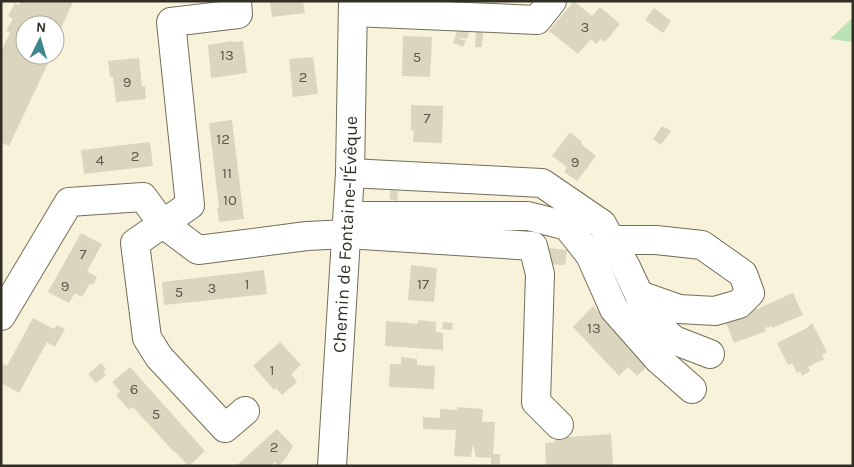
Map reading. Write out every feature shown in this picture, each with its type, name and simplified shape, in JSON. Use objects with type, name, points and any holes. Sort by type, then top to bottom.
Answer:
[{"type":"street","points":[[237,1],[238,14],[171,22],[190,205],[136,243],[147,338],[159,357],[225,428],[245,411]]},
{"type":"street","points":[[353,7],[538,20],[552,1]]},
{"type":"street","name":"Chemin de Fontaine-l'Évêque","points":[[332,466],[350,173],[353,7]]},
{"type":"street","points":[[350,173],[542,183],[602,224],[650,318],[674,340],[710,354]]},
{"type":"street","points":[[2,313],[69,202],[143,197],[162,223],[198,250],[308,236],[347,225],[528,216],[567,226],[590,255],[614,310],[659,360],[692,389]]},
{"type":"street","points":[[347,225],[533,246],[540,274],[536,402],[559,425]]},
{"type":"street","points":[[610,240],[656,240],[702,245],[743,274],[750,293],[739,304],[715,311],[679,310],[639,295]]},
{"type":"green space","points":[[853,17],[853,42],[830,39]]},
{"type":"building","points":[[21,1],[73,2],[65,19],[65,15],[15,15],[15,65],[47,65],[9,146],[1,142],[1,52],[10,33],[6,31],[13,19],[8,16],[15,3],[19,5]]},
{"type":"building","points":[[270,1],[303,1],[305,13],[272,17]]},
{"type":"building","points":[[574,1],[592,16],[600,7],[620,24],[605,42],[601,39],[596,44],[591,39],[578,54],[549,31]]},
{"type":"building","points":[[654,8],[671,21],[663,33],[645,20]]},
{"type":"building","points":[[458,29],[469,32],[467,39],[455,37]]},
{"type":"building","points":[[476,32],[483,32],[482,47],[475,47]]},
{"type":"building","points":[[403,36],[432,37],[430,77],[402,76]]},
{"type":"building","points":[[455,37],[466,41],[463,47],[453,43]]},
{"type":"building","points":[[243,41],[247,73],[211,78],[208,45]]},
{"type":"building","points":[[313,57],[318,94],[293,97],[289,59]]},
{"type":"building","points":[[139,58],[142,87],[145,86],[146,99],[116,102],[113,77],[110,77],[108,61]]},
{"type":"building","points":[[411,105],[443,106],[442,143],[413,142],[414,130],[411,130]]},
{"type":"building","points":[[232,120],[244,219],[219,222],[209,123]]},
{"type":"building","points":[[662,126],[671,131],[661,145],[653,139]]},
{"type":"building","points":[[570,132],[596,156],[577,181],[564,172],[567,167],[552,156]]},
{"type":"building","points":[[150,142],[153,166],[84,174],[81,150]]},
{"type":"building","points":[[391,190],[398,191],[397,201],[389,199]]},
{"type":"building","points":[[81,233],[102,244],[87,271],[97,277],[93,285],[90,283],[82,297],[75,293],[69,303],[48,292]]},
{"type":"building","points":[[549,248],[567,250],[565,265],[548,264]]},
{"type":"building","points":[[411,265],[437,268],[434,302],[408,300]]},
{"type":"building","points":[[264,270],[267,294],[164,305],[162,282]]},
{"type":"building","points":[[793,293],[803,315],[772,328],[771,326],[765,328],[766,331],[734,343],[725,320],[757,309]]},
{"type":"building","points":[[593,306],[649,364],[637,376],[628,367],[619,376],[573,327]]},
{"type":"building","points":[[33,318],[54,329],[57,325],[65,329],[55,347],[47,342],[19,393],[1,383],[1,369],[4,364],[7,366]]},
{"type":"building","points":[[418,320],[436,322],[436,332],[443,333],[443,350],[385,346],[386,321],[418,324]]},
{"type":"building","points":[[443,322],[453,323],[452,330],[442,329]]},
{"type":"building","points":[[812,323],[827,352],[822,355],[824,359],[808,367],[810,371],[802,376],[800,371],[797,373],[792,363],[788,365],[777,343],[807,328]]},
{"type":"building","points":[[280,342],[301,365],[291,374],[297,382],[282,395],[276,388],[274,390],[253,366]]},
{"type":"building","points":[[401,357],[417,359],[417,365],[435,366],[434,389],[389,387],[390,364],[401,364]]},
{"type":"building","points":[[101,363],[106,369],[103,371],[106,375],[96,383],[88,374]]},
{"type":"building","points":[[130,367],[205,451],[189,466],[133,407],[129,410],[116,395],[120,391],[112,382]]},
{"type":"building","points":[[457,407],[483,409],[482,422],[495,422],[493,454],[500,454],[500,464],[491,464],[491,458],[476,457],[473,444],[471,457],[454,456],[456,430],[423,429],[423,417],[440,418],[440,409],[457,410]]},
{"type":"building","points":[[277,429],[293,446],[279,466],[275,462],[271,466],[236,466]]},
{"type":"building","points":[[611,434],[613,466],[546,466],[545,443],[555,442],[555,438]]}]
